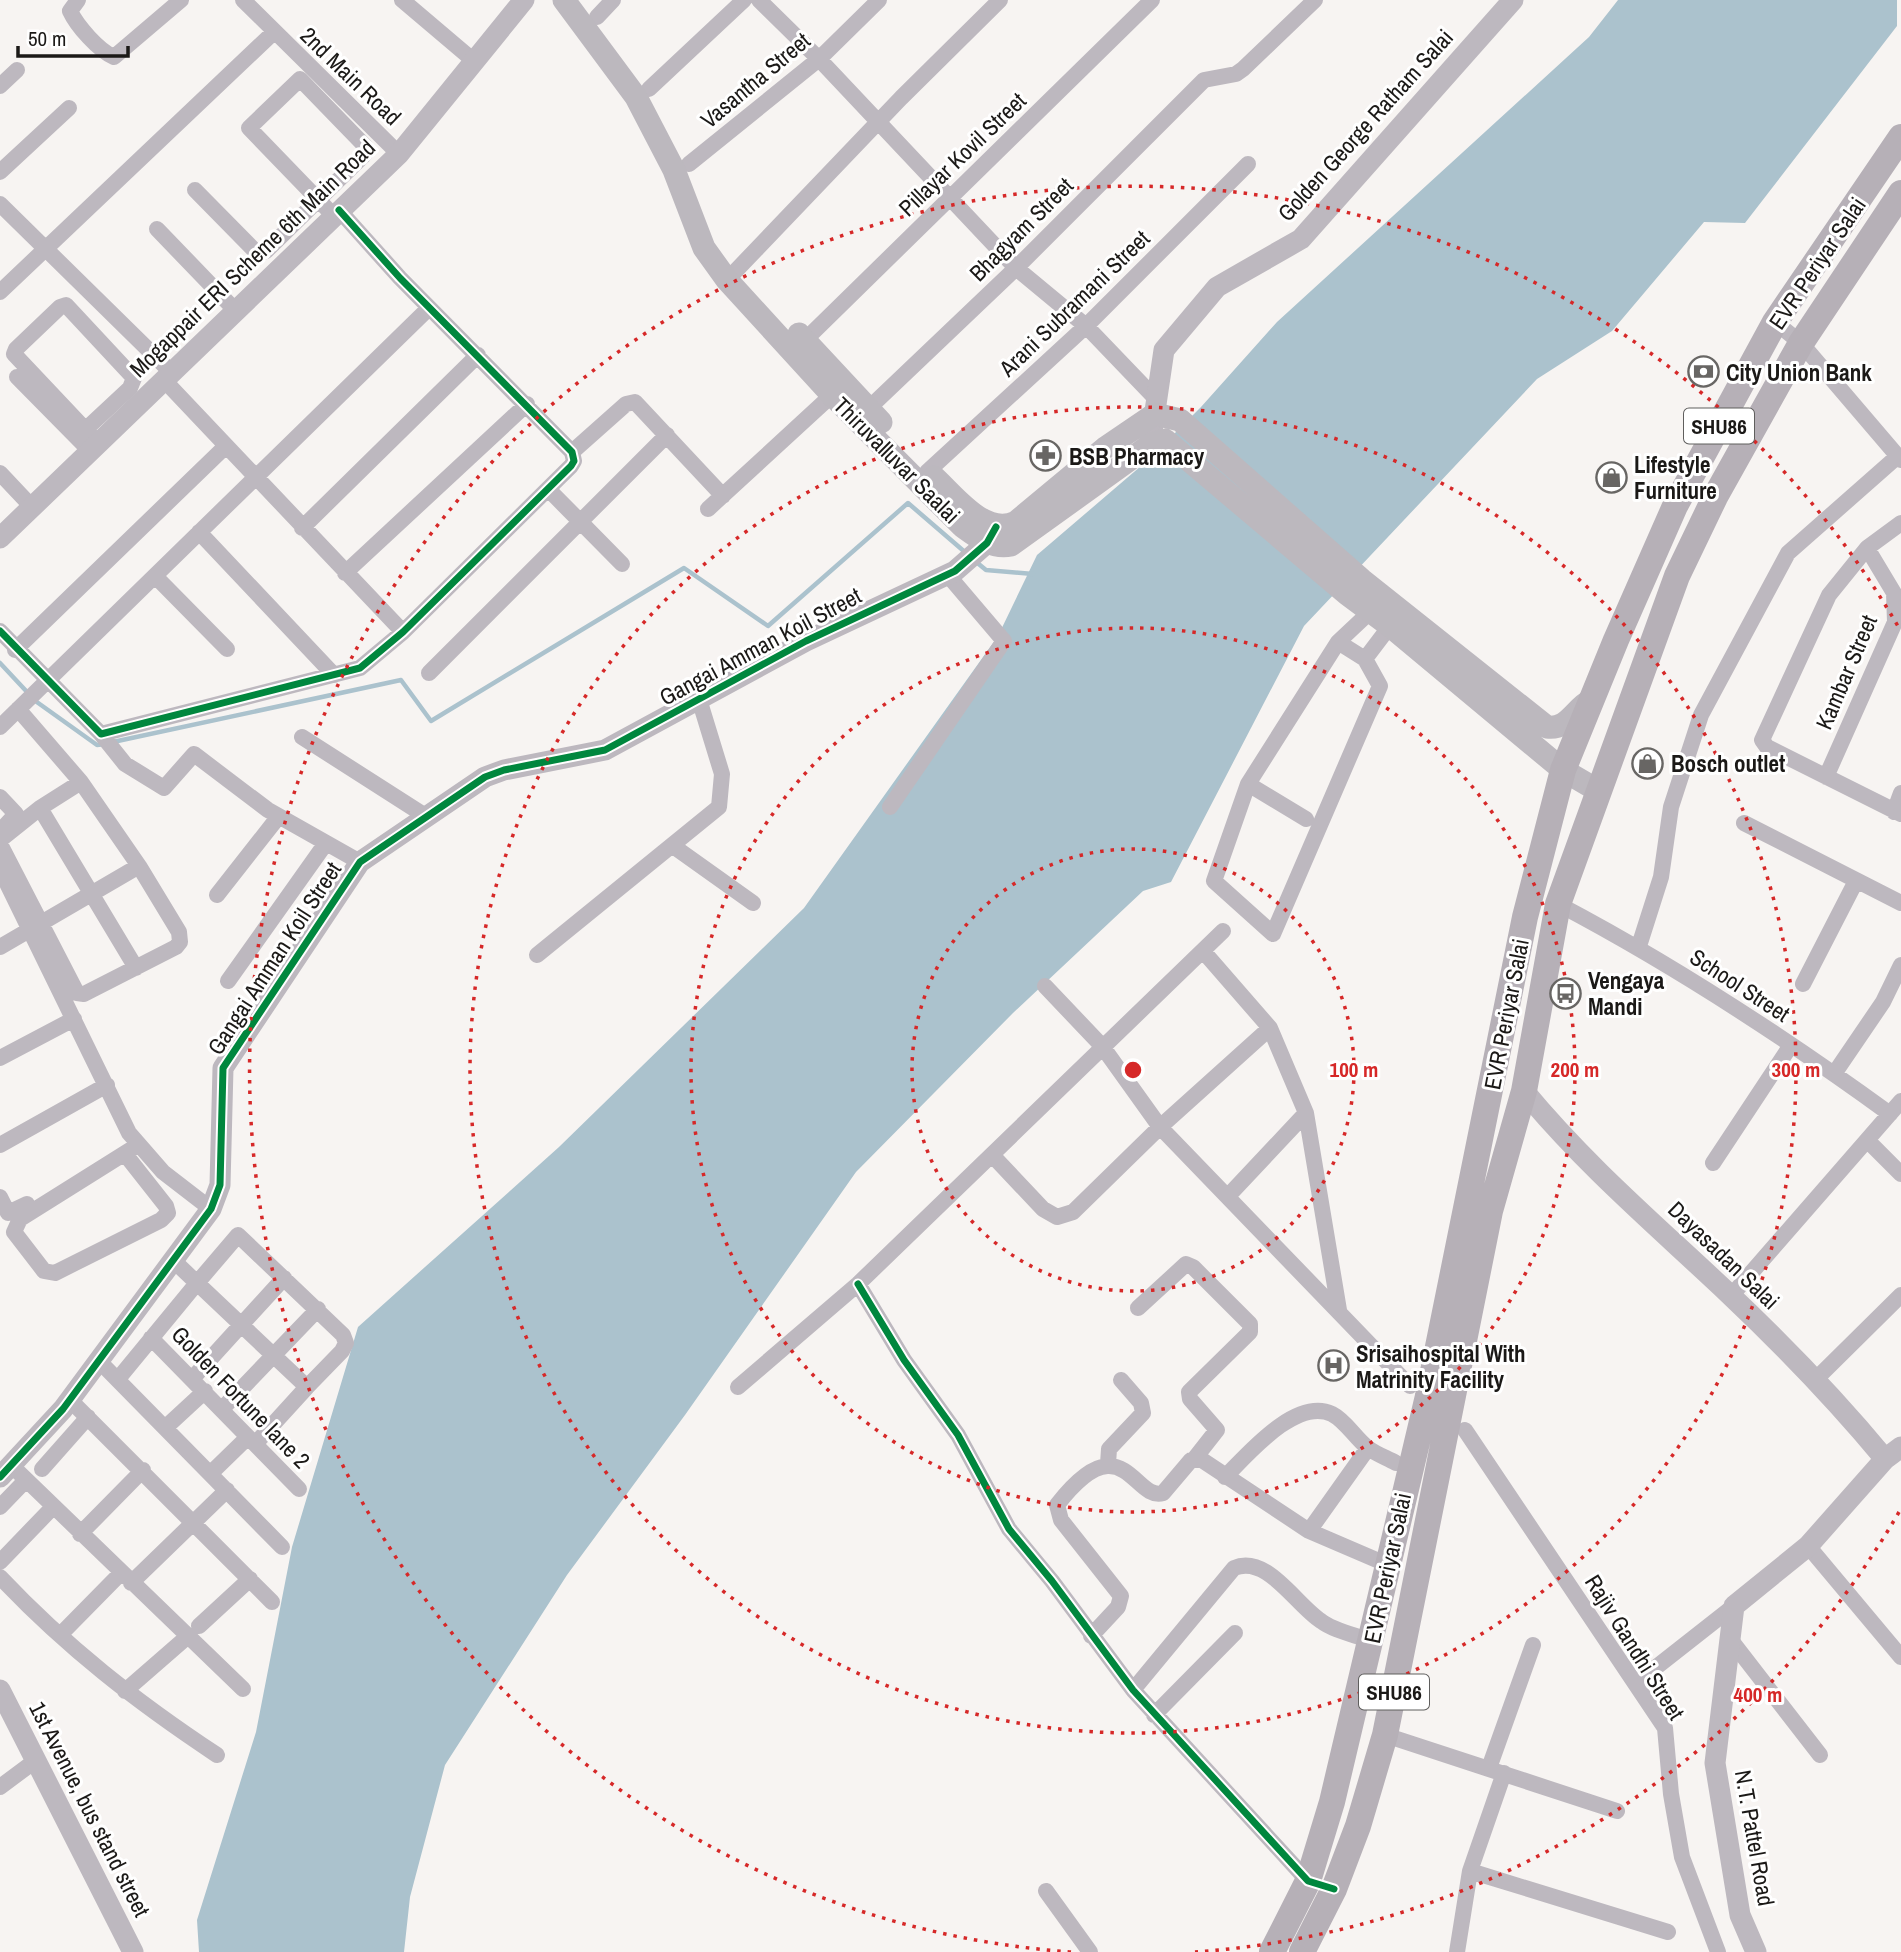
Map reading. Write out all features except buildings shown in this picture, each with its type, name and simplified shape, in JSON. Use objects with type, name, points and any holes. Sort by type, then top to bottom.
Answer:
[{"type":"main road","name":"Thiruvalluvar Saalai","points":[[564,0],[636,97],[674,170],[704,248],[805,340],[928,472],[986,541]]},
{"type":"main road","name":"Thiruvalluvar Saalai","points":[[590,8],[649,89],[689,164],[733,275],[832,395],[962,526],[986,541]]},
{"type":"main road","name":"EVR Periyar Salai","points":[[1272,1952],[1308,1881],[1332,1802],[1371,1641],[1386,1564],[1428,1396],[1525,917],[1563,770],[1675,506],[1775,322],[1901,137]]},
{"type":"main road","name":"EVR Periyar Salai","points":[[1302,1952],[1334,1889],[1358,1826],[1385,1735],[1490,1211],[1524,1091],[1558,904],[1597,790],[1614,751],[1677,576],[1715,497],[1801,343],[1901,193]]},
{"type":"main road","points":[[986,541],[1016,522],[1156,407],[1180,420],[1354,587],[1371,611],[1563,770],[1597,790]]},
{"type":"main road","points":[[986,541],[1003,547],[1011,545],[1158,442],[1548,727],[1558,728],[1568,723],[1578,708],[1593,699]]},
{"type":"main road","points":[[1578,737],[1614,751]]},
{"type":"street","points":[[78,0],[70,11],[73,18],[103,51],[114,57],[181,0]]},
{"type":"street","name":"2nd Main Road","points":[[243,0],[399,154]]},
{"type":"street","points":[[402,0],[474,61]]},
{"type":"street","name":"Mogappair ERI Scheme 6th Main Road","points":[[0,538],[32,507],[91,441],[167,376],[399,154],[524,0]]},
{"type":"street","points":[[590,8],[614,0]]},
{"type":"street","points":[[649,89],[744,0]]},
{"type":"street","points":[[759,0],[819,59],[1016,268],[1086,326],[1156,407]]},
{"type":"street","name":"Vasantha Street","points":[[689,164],[819,59],[879,0]]},
{"type":"street","points":[[733,275],[1000,0]]},
{"type":"street","name":"Pillayar Kovil Street","points":[[805,340],[1152,0]]},
{"type":"street","name":"Bhagyam Street","points":[[868,409],[1016,268],[1204,80],[1236,74],[1243,69],[1315,0]]},
{"type":"street","name":"Golden George Ratham Salai","points":[[1158,442],[1156,407],[1164,350],[1217,287],[1301,239],[1513,0]]},
{"type":"street","points":[[0,292],[274,32]]},
{"type":"street","points":[[0,86],[17,70]]},
{"type":"street","points":[[106,740],[360,668],[403,632],[549,490],[574,461],[572,452],[527,404],[336,212],[318,199],[249,128],[300,79],[366,150],[318,199],[266,251],[258,254],[195,190]]},
{"type":"street","points":[[0,172],[69,108]]},
{"type":"street","name":"Arani Subramani Street","points":[[928,472],[1086,326],[1248,164]]},
{"type":"street","points":[[0,204],[167,376],[254,478],[403,632]]},
{"type":"street","points":[[156,229],[235,310]]},
{"type":"street","points":[[66,305],[134,378],[130,388],[91,441],[14,354],[60,307],[66,305]]},
{"type":"street","points":[[0,727],[429,308]]},
{"type":"street","points":[[1639,946],[1661,877],[1671,807],[1707,703],[1788,553],[1899,458],[1801,343],[1775,322]]},
{"type":"street","points":[[302,528],[478,355]]},
{"type":"street","points":[[17,377],[91,441]]},
{"type":"street","points":[[708,509],[832,395]]},
{"type":"street","points":[[572,452],[631,402],[637,404],[723,496]]},
{"type":"street","points":[[345,573],[527,404]]},
{"type":"street","points":[[429,673],[579,520],[667,435]]},
{"type":"street","points":[[15,650],[226,446]]},
{"type":"street","points":[[0,473],[32,507]]},
{"type":"street","points":[[549,490],[622,564]]},
{"type":"street","points":[[1901,523],[1867,548],[1843,573],[1829,595],[1762,734],[1762,740],[1767,747],[1897,813],[1901,793]]},
{"type":"street","points":[[199,532],[334,675]]},
{"type":"street","name":"Gangai Amman Koil Street","points":[[12,1474],[211,1209],[220,1185],[223,1068],[360,862],[485,777],[504,770],[605,750],[806,641],[951,572],[986,541]]},
{"type":"street","name":"Kambar Street","points":[[1826,777],[1895,622],[1894,593],[1867,548]]},
{"type":"street","points":[[890,807],[1004,641],[951,572]]},
{"type":"street","points":[[155,576],[227,649]]},
{"type":"street","points":[[1338,642],[1365,660],[1380,686],[1273,934],[1214,881],[1248,784],[1338,642],[1371,611]]},
{"type":"street","points":[[1365,660],[1390,626]]},
{"type":"street","points":[[0,631],[15,650],[32,696],[81,782],[139,866],[181,937],[176,947],[84,994],[77,993],[37,925],[2,879]]},
{"type":"street","points":[[32,696],[106,740],[124,764],[164,788],[194,754],[279,816],[360,862]]},
{"type":"street","points":[[537,955],[719,807],[722,775],[699,699]]},
{"type":"street","points":[[302,737],[427,817]]},
{"type":"street","points":[[81,782],[40,808],[0,842],[37,925],[74,1019],[107,1085],[132,1146],[168,1213],[161,1220],[55,1273],[44,1271],[14,1232],[15,1225],[20,1219],[132,1146]]},
{"type":"street","points":[[1248,784],[1306,819]]},
{"type":"street","points":[[0,797],[16,814],[0,830]]},
{"type":"street","points":[[40,808],[136,968]]},
{"type":"street","points":[[217,895],[279,816]]},
{"type":"street","points":[[1744,823],[1901,903]]},
{"type":"street","points":[[228,981],[326,842]]},
{"type":"street","points":[[673,846],[753,903]]},
{"type":"street","points":[[0,947],[139,866]]},
{"type":"street","points":[[1803,984],[1824,949],[1856,881]]},
{"type":"street","name":"School Street","points":[[1558,904],[1639,946],[1791,1045],[1890,1114]]},
{"type":"street","points":[[738,1387],[858,1284],[1223,931]]},
{"type":"street","points":[[1203,951],[1270,1028],[1306,1113],[1339,1310]]},
{"type":"street","points":[[1834,1074],[1883,1002],[1901,965]]},
{"type":"street","points":[[1045,986],[1102,1046],[1160,1127],[1229,1195],[1410,1386]]},
{"type":"street","points":[[0,1058],[74,1019]]},
{"type":"street","points":[[993,1156],[1043,1209],[1057,1217],[1073,1212],[1160,1127],[1270,1028]]},
{"type":"street","points":[[1713,1163],[1791,1045]]},
{"type":"street","points":[[0,1145],[107,1085]]},
{"type":"street","name":"Dayasadan Salai","points":[[1524,1091],[1566,1141],[1731,1296],[1814,1381],[1893,1453]]},
{"type":"street","points":[[1731,1296],[1901,1101]]},
{"type":"street","points":[[1229,1195],[1306,1113]]},
{"type":"street","points":[[1867,1140],[1901,1174]]},
{"type":"street","points":[[132,1146],[211,1209]]},
{"type":"street","points":[[0,1197],[8,1213],[13,1213],[132,1146]]},
{"type":"street","points":[[118,1379],[238,1235],[318,1309],[343,1335],[346,1343],[342,1351],[251,1441],[211,1473]]},
{"type":"street","points":[[174,1261],[307,1387]]},
{"type":"street","points":[[1091,1636],[1118,1607],[1121,1597],[1061,1520],[1057,1505],[1098,1467],[1108,1464],[1125,1470],[1150,1493],[1163,1493],[1217,1430],[1190,1398],[1189,1392],[1250,1332],[1250,1324],[1193,1267],[1186,1264],[1138,1308]]},
{"type":"street","points":[[192,1378],[284,1278]]},
{"type":"street","points":[[858,1284],[904,1360],[958,1435],[1009,1529],[1052,1581],[1133,1690],[1308,1881],[1334,1889]]},
{"type":"street","points":[[1814,1381],[1901,1295]]},
{"type":"street","points":[[222,1409],[318,1309]]},
{"type":"street","name":"Golden Fortune lane 2","points":[[151,1338],[299,1489]]},
{"type":"street","points":[[99,1361],[282,1547]]},
{"type":"street","points":[[1108,1464],[1109,1449],[1143,1413],[1141,1404],[1121,1380]]},
{"type":"street","points":[[166,1427],[205,1391]]},
{"type":"street","points":[[70,1400],[144,1470],[272,1602]]},
{"type":"street","points":[[1225,1477],[1263,1439],[1305,1411],[1319,1410],[1334,1415],[1368,1448],[1396,1463]]},
{"type":"street","points":[[41,1469],[88,1416]]},
{"type":"street","name":"Rajiv Gandhi Street","points":[[1465,1430],[1665,1728],[1682,1857],[1718,1952]]},
{"type":"street","points":[[1309,1531],[1368,1448]]},
{"type":"street","points":[[1636,1683],[1808,1546],[1893,1453]]},
{"type":"street","points":[[1195,1458],[1309,1531],[1386,1564]]},
{"type":"street","points":[[80,1534],[144,1470]]},
{"type":"street","points":[[0,1507],[12,1474],[53,1507],[126,1578],[193,1632],[243,1689]]},
{"type":"street","points":[[60,1635],[195,1521],[227,1490]]},
{"type":"street","points":[[0,1562],[53,1507]]},
{"type":"street","points":[[1808,1546],[1895,1639],[1901,1657]]},
{"type":"street","points":[[1133,1690],[1234,1568],[1241,1565],[1258,1566],[1322,1622],[1371,1641]]},
{"type":"street","points":[[0,1577],[125,1692],[217,1755]]},
{"type":"street","points":[[125,1692],[250,1579]]},
{"type":"street","name":"N.T. Pattel Road","points":[[1734,1606],[1715,1763],[1740,1915],[1756,1952]]},
{"type":"street","points":[[1154,1715],[1235,1633]]},
{"type":"street","points":[[1730,1639],[1820,1755]]},
{"type":"street","points":[[1457,1952],[1470,1871],[1533,1645]]},
{"type":"street","name":"1st Avenue, bus stand street","points":[[0,1690],[133,1952]]},
{"type":"street","points":[[1385,1735],[1617,1811]]},
{"type":"street","points":[[0,1787],[35,1761]]},
{"type":"street","points":[[1470,1871],[1668,1932]]},
{"type":"street","points":[[1046,1891],[1090,1952]]},
{"type":"water","points":[[1618,0],[1897,0],[1897,26],[1745,223],[1704,222],[1612,331],[1537,379],[1304,626],[1171,882],[1143,891],[1013,1013],[856,1172],[685,1415],[567,1575],[445,1765],[410,1897],[404,1952],[199,1952],[197,1920],[256,1732],[292,1547],[358,1327],[559,1147],[804,908],[998,636],[1037,555],[1148,460],[1201,407],[1277,322],[1589,37]]},
{"type":"waterway","points":[[113,742],[401,680],[431,721],[684,568],[768,626],[908,503],[966,553]]},
{"type":"waterway","points":[[975,561],[986,570],[1033,574]]},
{"type":"waterway","points":[[0,663],[28,693]]},
{"type":"waterway","points":[[34,700],[97,745],[105,744]]},
{"type":"cycle path","points":[[0,631],[101,734],[360,668],[403,632],[571,466],[574,461],[572,452],[400,278],[339,210]]},
{"type":"cycle path","points":[[0,1477],[63,1409],[211,1209],[220,1185],[223,1068],[360,862],[485,777],[504,770],[605,750],[806,641],[955,571],[987,543],[996,527]]},
{"type":"cycle path","points":[[858,1284],[904,1360],[958,1435],[1009,1529],[1052,1581],[1133,1690],[1308,1881],[1334,1889]]},
{"type":"place","name":"City Union Bank","points":[[1703,372]]},
{"type":"place","name":"BSB Pharmacy","points":[[1046,456]]},
{"type":"place","name":"Lifestyle Furniture","points":[[1611,477]]},
{"type":"place","name":"Bosch outlet","points":[[1648,763]]},
{"type":"place","name":"Vengaya Mandi","points":[[1565,993]]},
{"type":"place","name":"Srisaihospital With Matrinity Facility","points":[[1333,1366]]}]
